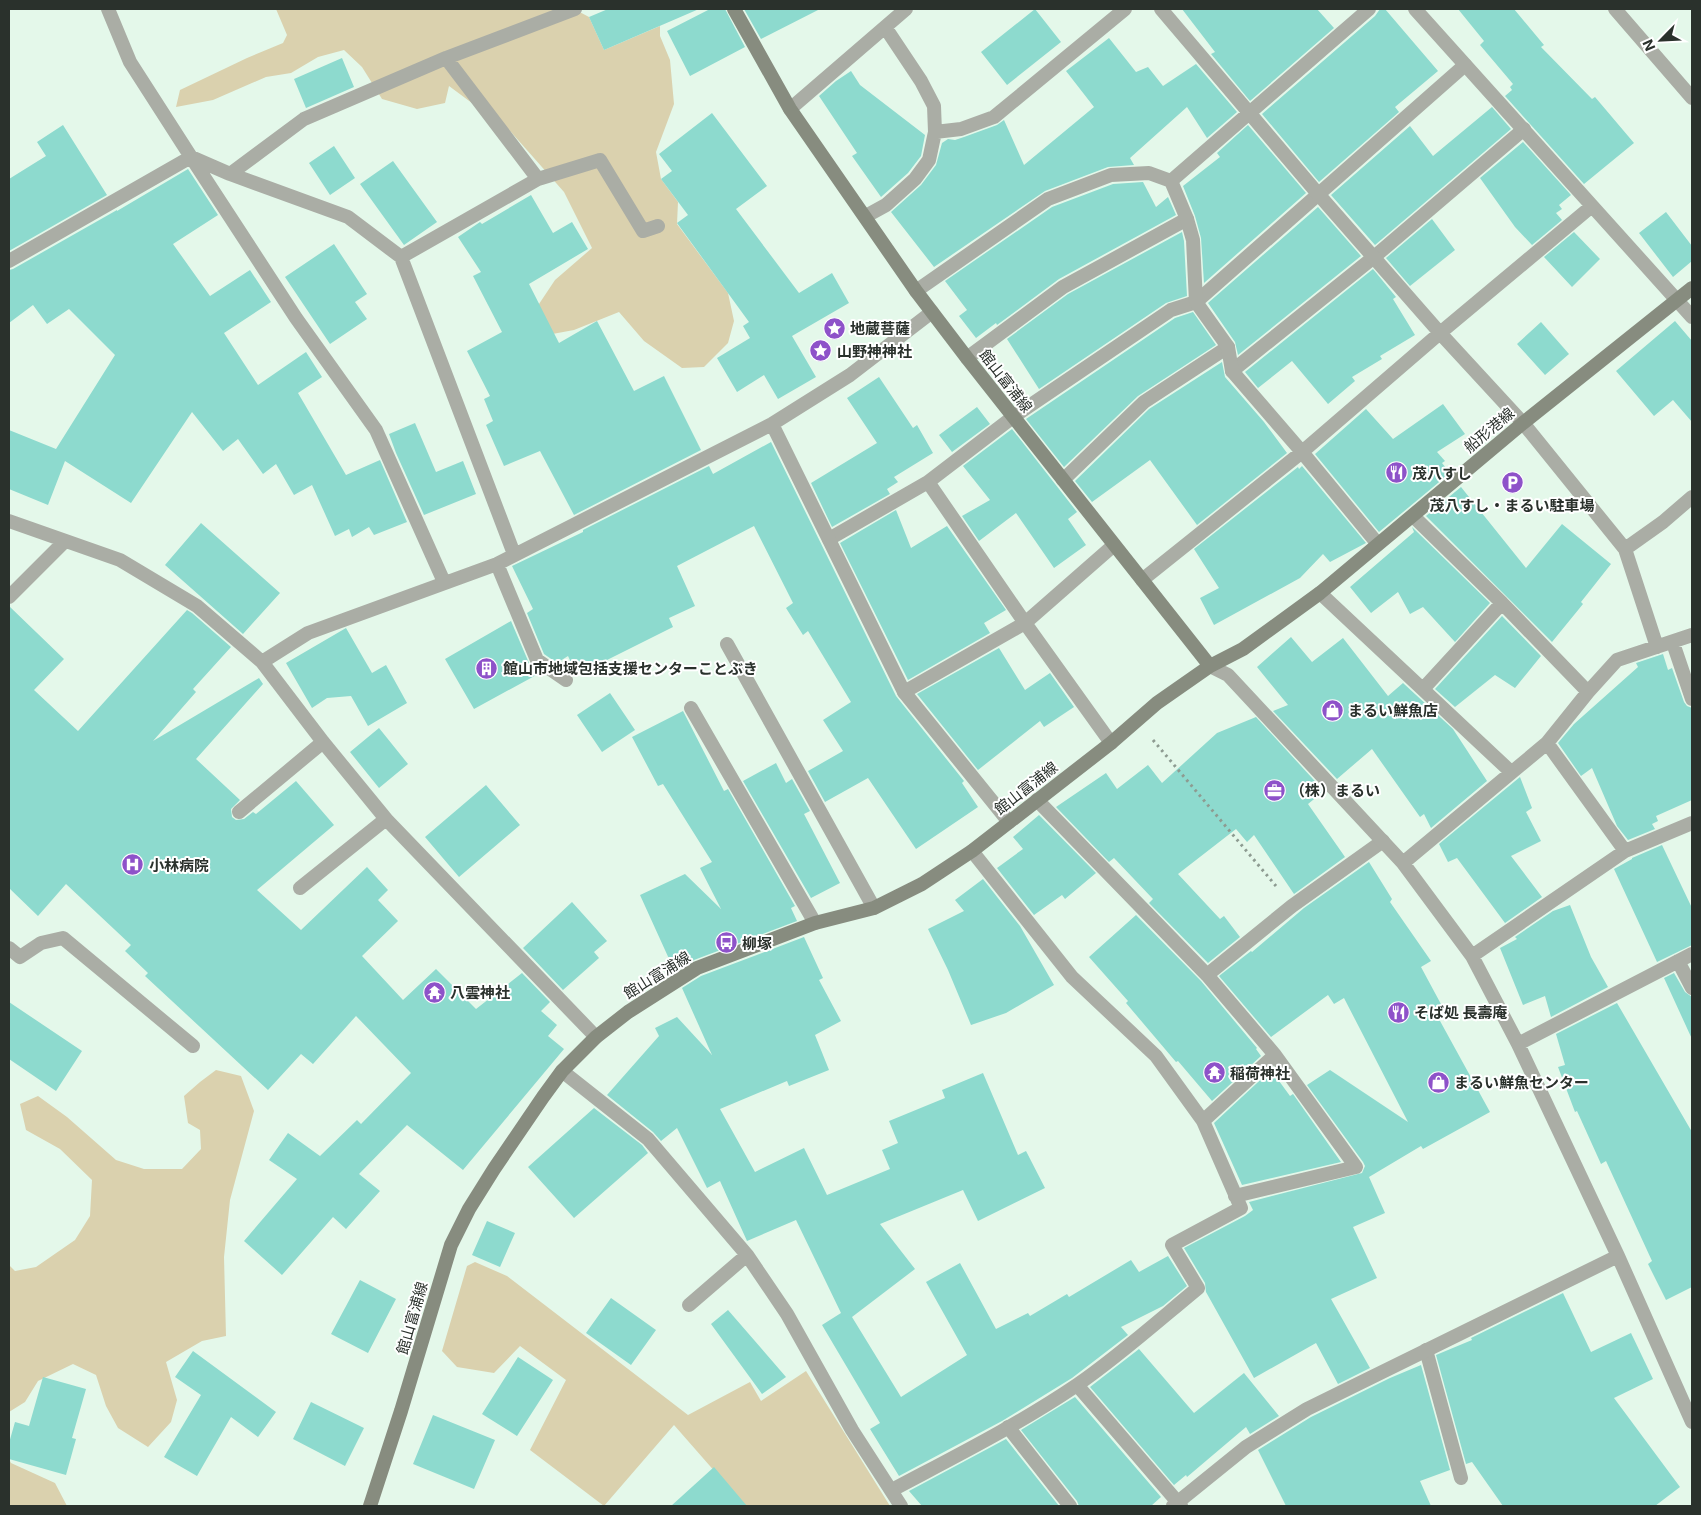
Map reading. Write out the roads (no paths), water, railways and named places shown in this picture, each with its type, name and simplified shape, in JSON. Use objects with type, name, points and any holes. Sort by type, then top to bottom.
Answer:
[{"type":"main road","name":"館山富浦線","points":[[372,1505],[450,1245],[469,1209],[494,1169],[562,1071],[596,1037],[628,1012],[697,968],[814,923],[874,908],[922,884],[972,851],[1111,743],[1157,703],[1210,666],[916,291],[866,216],[790,109],[734,9]]},
{"type":"main road","name":"船形港線","points":[[1210,666],[1243,650],[1320,593],[1523,423],[1692,288]]},
{"type":"street","points":[[108,9],[130,62],[296,318],[376,430],[444,582]]},
{"type":"street","points":[[230,174],[304,119],[446,58],[575,9]]},
{"type":"street","points":[[790,109],[906,9]]},
{"type":"street","points":[[935,132],[961,130],[994,117],[1124,9]]},
{"type":"street","points":[[1161,9],[1319,195],[1440,333],[1523,423],[1625,549],[1657,647]]},
{"type":"street","points":[[1170,181],[1368,9]]},
{"type":"street","points":[[1415,9],[1692,317]]},
{"type":"street","points":[[1615,9],[1692,98]]},
{"type":"street","points":[[866,216],[886,205],[915,179],[928,160],[935,132],[934,106],[921,81],[885,27]]},
{"type":"street","points":[[446,58],[538,179]]},
{"type":"street","points":[[829,539],[928,482],[1013,417],[1170,310],[1196,302],[1465,64]]},
{"type":"street","points":[[1232,371],[1374,257],[1524,129]]},
{"type":"street","points":[[191,157],[230,174],[348,217],[401,257],[514,554]]},
{"type":"street","points":[[9,261],[191,157]]},
{"type":"street","points":[[401,257],[538,179],[600,160],[642,230],[658,226]]},
{"type":"street","points":[[916,291],[1048,199],[1111,175],[1150,173],[1170,181],[1187,219],[1193,240],[1196,302],[1228,346],[1232,371],[1302,452],[1377,544]]},
{"type":"street","points":[[1142,580],[1302,452],[1592,206]]},
{"type":"street","points":[[967,358],[1063,287],[1187,219]]},
{"type":"street","points":[[262,662],[308,633],[497,564],[772,424],[850,375],[932,312]]},
{"type":"street","points":[[1063,480],[1144,402],[1228,346]]},
{"type":"street","points":[[772,424],[904,692],[1009,822]]},
{"type":"street","points":[[928,482],[1111,743]]},
{"type":"street","points":[[1625,549],[1663,522],[1692,497]]},
{"type":"street","points":[[1413,516],[1502,603],[1588,692]]},
{"type":"street","points":[[9,521],[120,560],[197,606],[262,662],[323,742],[386,819],[596,1037]]},
{"type":"street","points":[[9,597],[65,541]]},
{"type":"street","points":[[904,692],[1026,623],[1114,545]]},
{"type":"street","points":[[497,564],[536,660],[566,680]]},
{"type":"street","points":[[1320,593],[1511,772]]},
{"type":"street","points":[[1423,689],[1502,603]]},
{"type":"street","points":[[1403,863],[1547,743],[1588,692],[1617,660],[1692,635]]},
{"type":"street","points":[[1672,643],[1692,699]]},
{"type":"street","points":[[727,644],[874,908]]},
{"type":"street","points":[[1210,666],[1228,674],[1403,863],[1472,956],[1518,1044],[1618,1256],[1692,1422]]},
{"type":"street","points":[[691,708],[814,923]]},
{"type":"street","points":[[239,812],[323,742]]},
{"type":"street","points":[[1547,743],[1625,851]]},
{"type":"street","points":[[1037,800],[1207,975],[1275,1055],[1356,1167],[1235,1196]]},
{"type":"street","points":[[300,888],[386,819]]},
{"type":"street","points":[[1472,956],[1625,851],[1692,823]]},
{"type":"street","points":[[1207,975],[1292,906],[1383,841]]},
{"type":"street","points":[[892,1490],[1008,1427],[1077,1385],[1198,1288],[1172,1245],[1241,1208],[1203,1121],[1156,1056],[1072,976],[972,851]]},
{"type":"street","points":[[9,948],[20,957],[41,943],[63,938],[193,1046]]},
{"type":"street","points":[[1518,1044],[1692,954]]},
{"type":"street","points":[[1678,961],[1692,988]]},
{"type":"street","points":[[1203,1121],[1275,1055]]},
{"type":"street","points":[[562,1071],[648,1139],[747,1255],[787,1314],[852,1430],[901,1506]]},
{"type":"street","points":[[689,1305],[747,1255]]},
{"type":"street","points":[[1077,1385],[1177,1505],[1246,1447],[1307,1410],[1618,1256]]},
{"type":"street","points":[[1426,1350],[1461,1478]]},
{"type":"street","points":[[1008,1427],[1070,1506]]},
{"type":"place","name":"地蔵菩薩","points":[[834,328]]},
{"type":"place","name":"山野神神社","points":[[821,351]]},
{"type":"place","name":"茂八すし","points":[[1396,473]]},
{"type":"place","name":"茂八すし・まるい駐車場","points":[[1512,482]]},
{"type":"place","name":"館山市地域包括支援センターことぶき","points":[[487,668]]},
{"type":"place","name":"まるい鮮魚店","points":[[1332,710]]},
{"type":"place","name":"（株）まるい","points":[[1274,790]]},
{"type":"place","name":"小林病院","points":[[133,865]]},
{"type":"place","name":"柳塚","points":[[726,943]]},
{"type":"place","name":"八雲神社","points":[[434,992]]},
{"type":"place","name":"そば処 長壽庵","points":[[1398,1012]]},
{"type":"place","name":"稲荷神社","points":[[1214,1073]]},
{"type":"place","name":"まるい鮮魚センター","points":[[1438,1082]]}]
